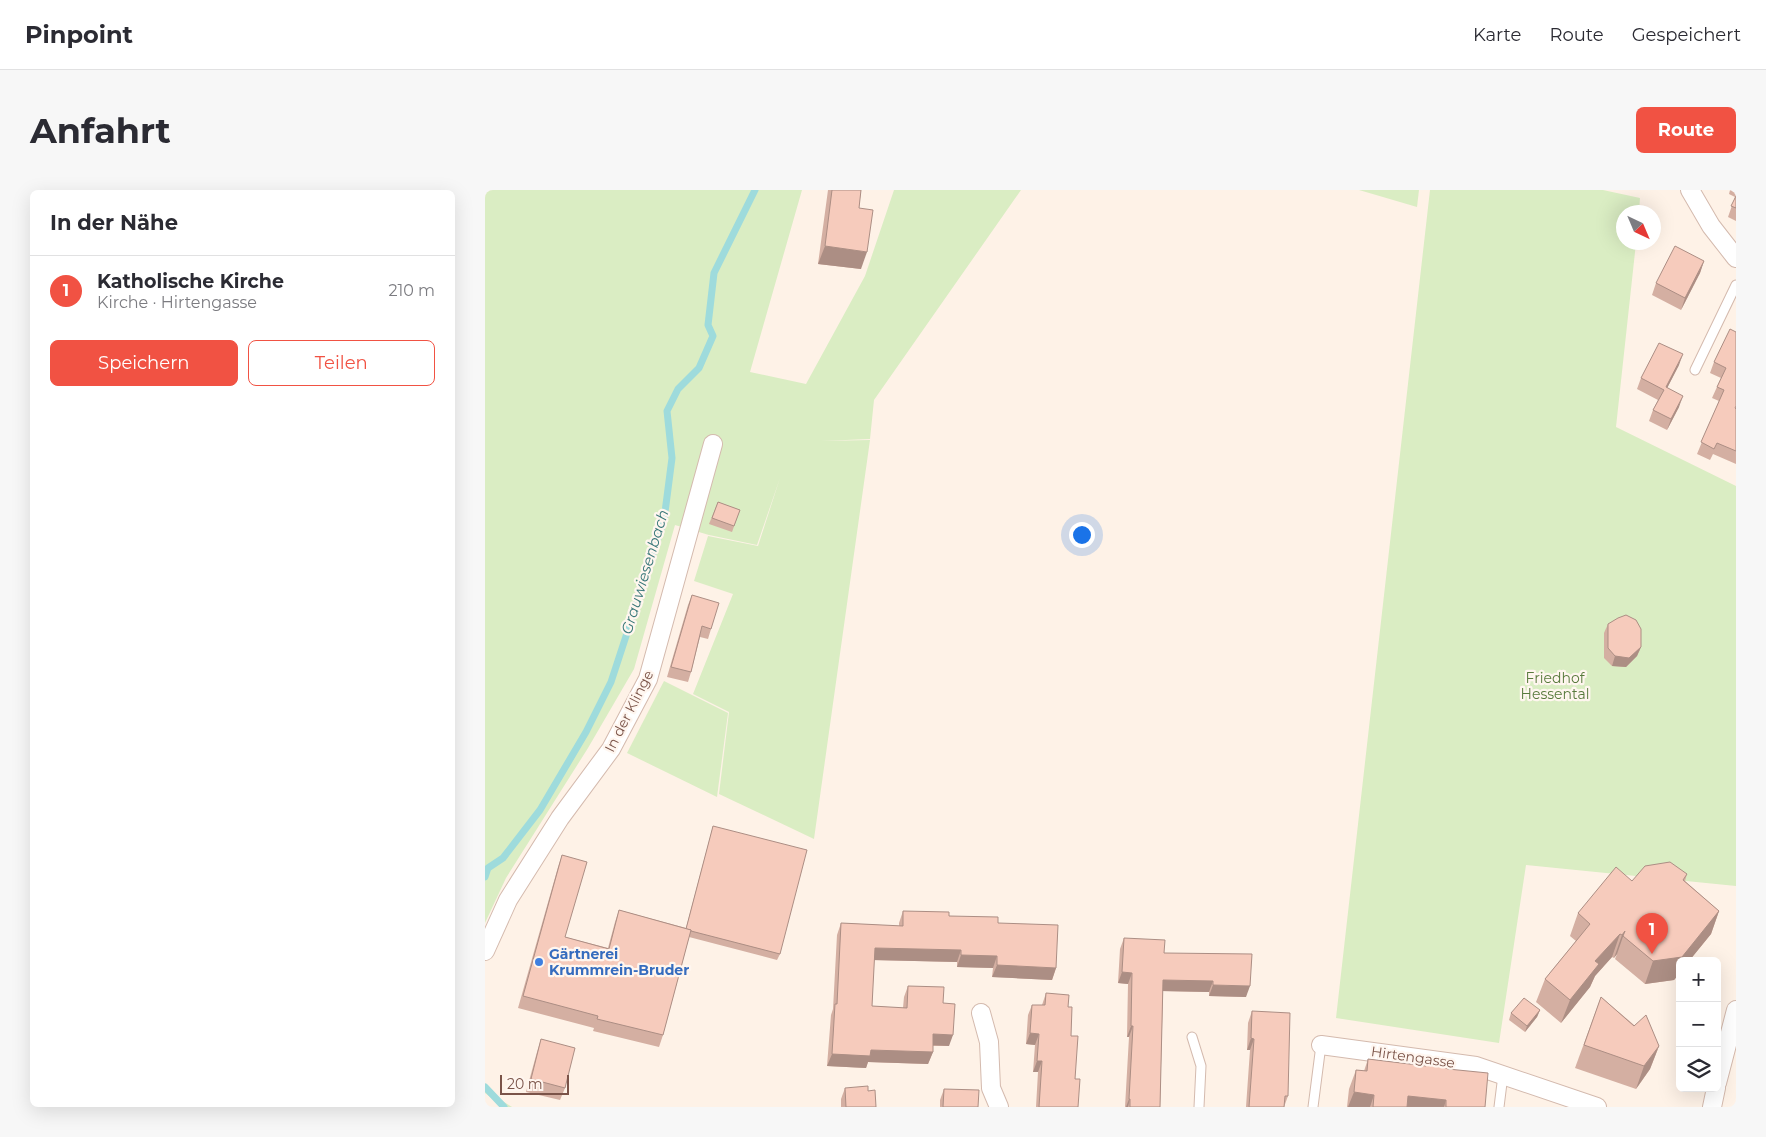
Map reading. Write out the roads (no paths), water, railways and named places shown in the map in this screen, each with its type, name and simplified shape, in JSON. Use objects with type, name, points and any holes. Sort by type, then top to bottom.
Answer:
[{"type":"street","points":[[1690,190],[1711,226],[1736,258]]},
{"type":"street","name":"In der Klinge","points":[[485,951],[508,900],[560,818],[611,749],[648,679],[713,444]]},
{"type":"street","points":[[1721,1067],[1736,1010]]},
{"type":"street","points":[[981,1013],[989,1042],[991,1088],[999,1107]]},
{"type":"street","name":"Hirtengasse","points":[[1321,1045],[1476,1066],[1597,1107]]},
{"type":"street","points":[[1712,1107],[1715,1092]]},
{"type":"lane","points":[[1695,370],[1736,285]]},
{"type":"lane","points":[[1191,1037],[1201,1066],[1199,1107]]},
{"type":"lane","points":[[1313,1107],[1321,1045]]},
{"type":"lane","points":[[1499,1107],[1503,1075]]},
{"type":"waterway","name":"Grauwiesenbach","points":[[485,877],[488,868],[503,858],[540,810],[586,732],[611,682],[664,520],[672,458],[667,411],[678,389],[699,368],[713,336],[708,325],[714,273],[755,190]]},
{"type":"waterway","name":"Grauwiesenbach","points":[[485,1087],[504,1107]]},
{"type":"place","name":"Katholische Kirche","points":[[1652,954]]},
{"type":"place","name":"Gärtnerei Krummrein-Bruder","points":[[539,962]]},
{"type":"park label","name":"Friedhof Hessental","points":[[1555,686]]}]
